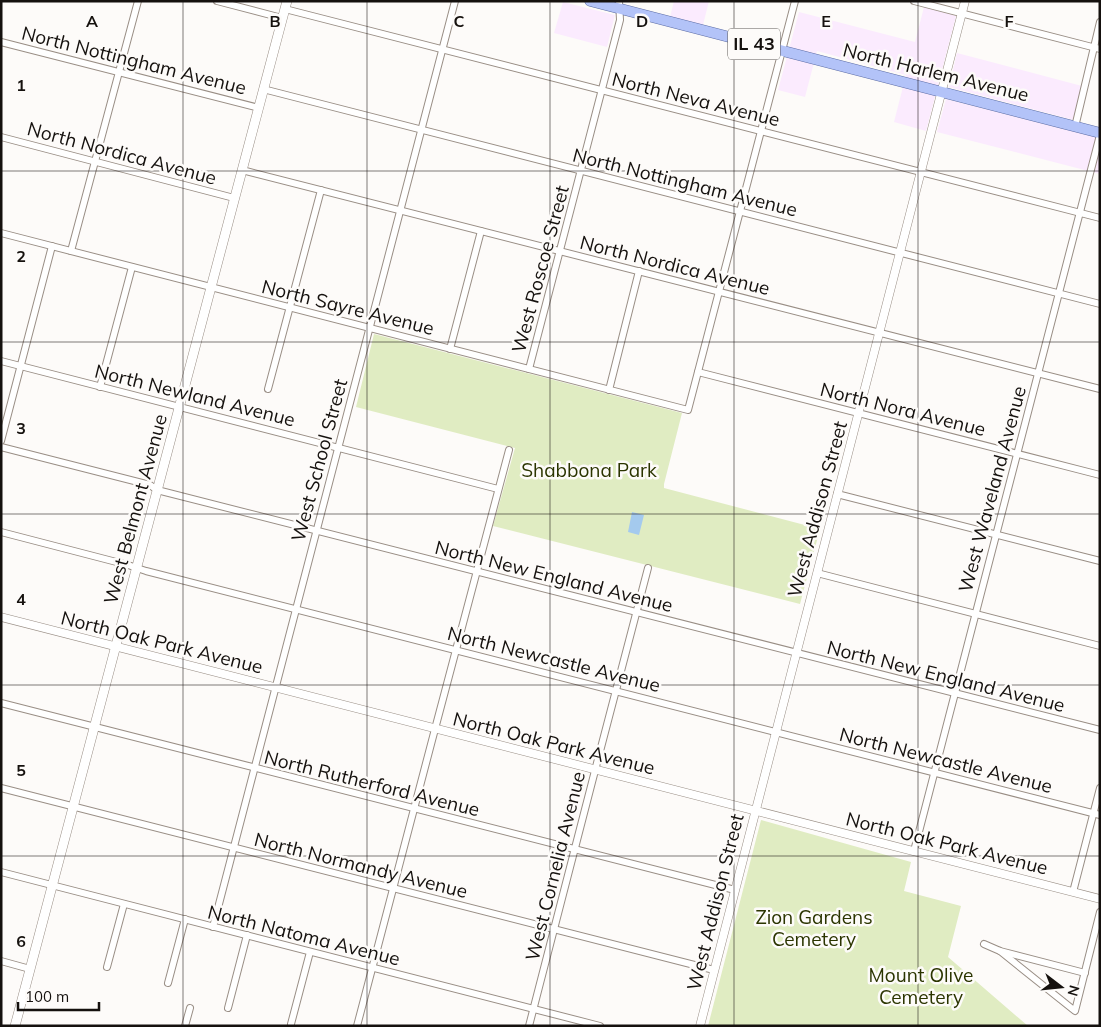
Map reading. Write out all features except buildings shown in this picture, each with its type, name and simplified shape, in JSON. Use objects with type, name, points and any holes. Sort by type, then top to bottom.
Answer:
[{"type":"main road","name":"North Harlem Avenue","points":[[590,1],[620,5],[782,51],[1100,134]]},
{"type":"main road","name":"West Belmont Avenue","points":[[15,1026],[285,10]]},
{"type":"street","points":[[71,251],[138,1]]},
{"type":"street","name":"North Neva Avenue","points":[[217,1],[285,10],[1100,218]]},
{"type":"street","name":"West School Street","points":[[213,926],[455,1]]},
{"type":"street","points":[[698,372],[795,1]]},
{"type":"street","points":[[914,1],[1097,48]]},
{"type":"street","name":"West Addison Street","points":[[700,1026],[965,1]]},
{"type":"street","name":"West Roscoe Street","points":[[529,369],[620,20],[620,5]]},
{"type":"street","points":[[1075,126],[1097,48],[1100,22]]},
{"type":"street","name":"North Nottingham Avenue","points":[[1,42],[258,108]]},
{"type":"street","name":"North Nottingham Avenue","points":[[263,89],[1100,304]]},
{"type":"street","name":"West Waveland Avenue","points":[[914,851],[1100,134]]},
{"type":"street","name":"North Nordica Avenue","points":[[1,137],[234,198]]},
{"type":"street","name":"North Nordica Avenue","points":[[242,170],[1100,389]]},
{"type":"street","points":[[268,389],[321,190]]},
{"type":"street","points":[[450,349],[481,231]]},
{"type":"street","name":"North Sayre Avenue","points":[[1,233],[688,410],[698,372]]},
{"type":"street","points":[[1,441],[52,246]]},
{"type":"street","points":[[100,387],[132,267]]},
{"type":"street","points":[[609,390],[639,272]]},
{"type":"street","name":"North Newland Avenue","points":[[1,361],[498,489]]},
{"type":"street","name":"North Nora Avenue","points":[[698,372],[1100,475]]},
{"type":"street","name":"North New England Avenue","points":[[1,446],[150,485],[157,490],[1100,730]]},
{"type":"street","points":[[357,1026],[509,450]]},
{"type":"street","points":[[837,494],[1100,561]]},
{"type":"street","name":"North Newcastle Avenue","points":[[1,532],[1096,814]]},
{"type":"street","name":"West Cornelia Avenue","points":[[529,1026],[648,568]]},
{"type":"street","points":[[817,573],[1100,646]]},
{"type":"street","name":"North Oak Park Avenue","points":[[1,617],[1100,899]]},
{"type":"street","name":"North Rutherford Avenue","points":[[1,703],[735,890]]},
{"type":"street","name":"North Normandy Avenue","points":[[1,788],[714,970]]},
{"type":"street","points":[[1073,892],[1096,814],[1100,788]]},
{"type":"street","name":"North Natoma Avenue","points":[[1,872],[600,1026]]},
{"type":"street","points":[[107,966],[124,904]]},
{"type":"street","points":[[1000,951],[1075,1011],[1100,912]]},
{"type":"street","points":[[168,983],[185,919]]},
{"type":"street","points":[[228,1008],[248,935]]},
{"type":"street","points":[[984,944],[1000,951],[1085,973]]},
{"type":"street","points":[[291,1024],[310,952]]},
{"type":"street","points":[[1,961],[30,969]]},
{"type":"street","points":[[185,1026],[190,1008]]},
{"type":"shaded area","points":[[674,1],[709,1],[703,25],[670,17]]},
{"type":"shaded area","points":[[563,2],[615,15],[607,47],[554,33]]},
{"type":"shaded area","points":[[924,7],[956,16],[926,131],[894,122],[906,75],[817,51],[805,97],[778,90],[799,12],[915,42]]},
{"type":"shaded area","points":[[957,53],[1082,86],[1074,120],[949,87]]},
{"type":"shaded area","points":[[946,99],[1100,138],[1100,174],[937,132]]},
{"type":"green space","name":"Shabbona Park","points":[[374,334],[682,413],[664,488],[820,529],[800,604],[493,526],[515,448],[356,407]]},
{"type":"green space","name":"Zion Gardens Cemetery","points":[[761,820],[911,862],[904,891],[961,906],[948,957],[1028,1026],[708,1026]]},
{"type":"water","points":[[632,512],[644,515],[639,535],[628,532]]},
{"type":"park label","name":"Mount Olive Cemetery","points":[[921,986]]}]
